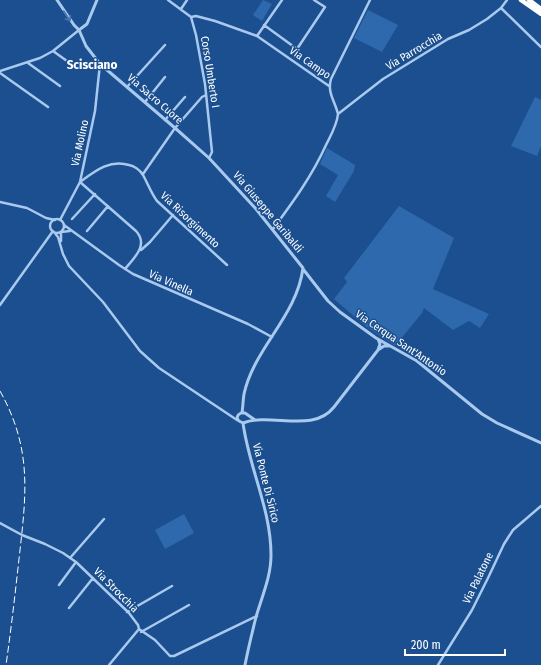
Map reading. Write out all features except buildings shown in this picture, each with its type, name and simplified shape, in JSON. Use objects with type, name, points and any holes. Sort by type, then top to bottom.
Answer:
[{"type":"highway","points":[[521,0],[541,14]]},
{"type":"highway","points":[[529,0],[541,9]]},
{"type":"street","name":"Via Sacro Cuore","points":[[57,0],[79,30],[86,46],[100,64],[209,158]]},
{"type":"street","points":[[0,72],[28,63],[54,51],[87,24],[97,0]]},
{"type":"street","points":[[168,0],[191,17]]},
{"type":"street","points":[[181,9],[187,0]]},
{"type":"street","points":[[257,36],[282,0]]},
{"type":"street","name":"Via Campo","points":[[264,25],[298,49],[325,7],[314,0]]},
{"type":"street","points":[[329,86],[331,79],[370,0]]},
{"type":"street","name":"Via Parrocchia","points":[[338,114],[383,79],[448,39],[475,26],[501,8],[508,0]]},
{"type":"street","points":[[501,8],[541,47]]},
{"type":"street","name":"Via Campo","points":[[191,17],[196,16],[215,21],[257,36],[329,86],[330,94],[338,114]]},
{"type":"street","name":"Corso Umberto I","points":[[191,17],[202,62],[212,152],[209,158]]},
{"type":"street","points":[[127,87],[165,45]]},
{"type":"street","points":[[54,51],[74,66]]},
{"type":"street","points":[[28,63],[60,86]]},
{"type":"street","name":"Via Molino","points":[[60,220],[80,182],[95,111],[100,64]]},
{"type":"street","points":[[0,72],[48,107]]},
{"type":"street","points":[[144,102],[165,77]]},
{"type":"street","points":[[139,252],[141,240],[138,234],[80,182],[100,168],[116,162],[134,166],[143,174],[175,128],[202,97],[206,95]]},
{"type":"street","points":[[165,120],[185,97]]},
{"type":"street","points":[[273,229],[319,162],[335,126],[338,114]]},
{"type":"street","name":"Via Giuseppe Garibaldi","points":[[209,158],[273,229],[303,268],[296,294],[282,323],[258,360],[246,386],[241,413]]},
{"type":"street","name":"Via Risorgimento","points":[[143,174],[153,196],[227,265]]},
{"type":"street","points":[[72,219],[94,194]]},
{"type":"street","points":[[0,202],[27,208],[43,217],[60,220],[64,225],[61,232],[61,247]]},
{"type":"street","points":[[87,231],[108,206]]},
{"type":"street","points":[[125,269],[132,263],[139,252],[150,242],[173,215]]},
{"type":"street","points":[[43,217],[58,237],[63,254],[69,266],[108,308],[140,351],[160,368],[238,420],[245,422],[257,420],[308,420],[324,417],[334,408],[378,350],[384,345]]},
{"type":"street","points":[[51,227],[52,222],[55,220]]},
{"type":"street","name":"Via Vinella","points":[[64,225],[130,272],[248,324],[272,338]]},
{"type":"street","points":[[54,232],[71,231]]},
{"type":"street","points":[[0,305],[54,232]]},
{"type":"street","points":[[130,272],[132,263]]},
{"type":"street","name":"Via Cerqua Sant'Antonio","points":[[303,268],[328,301],[340,312],[378,339],[384,345],[399,350],[417,361],[482,414],[497,423],[541,443]]},
{"type":"street","points":[[378,339],[380,344],[378,350]]},
{"type":"street","points":[[380,344],[384,345]]},
{"type":"street","points":[[238,420],[237,417],[241,413]]},
{"type":"street","points":[[229,414],[247,414],[257,420]]},
{"type":"street","name":"Via Ponte Di Sirico","points":[[245,665],[257,616],[269,577],[271,546],[267,515],[251,461],[245,422],[248,417],[247,414]]},
{"type":"street","name":"Via Palatone","points":[[438,665],[472,610],[504,544],[514,530],[541,506]]},
{"type":"street","points":[[70,558],[104,519]]},
{"type":"street","name":"Via Strocchia","points":[[0,523],[22,535],[45,544],[76,562],[127,612],[138,625],[140,631],[155,640],[168,655],[173,656],[257,616]]},
{"type":"street","points":[[59,585],[76,562]]},
{"type":"street","points":[[69,608],[93,578]]},
{"type":"street","points":[[127,612],[172,586]]},
{"type":"street","points":[[109,665],[140,631],[189,605]]},
{"type":"shaded area","points":[[263,0],[272,4],[262,21],[253,15]]},
{"type":"shaded area","points":[[368,10],[398,25],[382,52],[354,38]]},
{"type":"shaded area","points":[[535,97],[541,100],[541,146],[537,156],[511,146]]},
{"type":"shaded area","points":[[327,148],[355,165],[354,171],[335,202],[326,196],[338,175],[320,164]]},
{"type":"shaded area","points":[[399,206],[454,238],[433,289],[489,314],[480,328],[469,321],[453,330],[424,308],[422,313],[395,346],[364,325],[334,299],[347,282],[344,278]]},
{"type":"shaded area","points":[[184,514],[194,533],[165,549],[155,530]]},
{"type":"railway","points":[[0,391],[11,413],[18,433],[22,453],[25,494],[22,536],[6,665]]},
{"type":"district","name":"Scisciano","points":[[92,64]]}]
